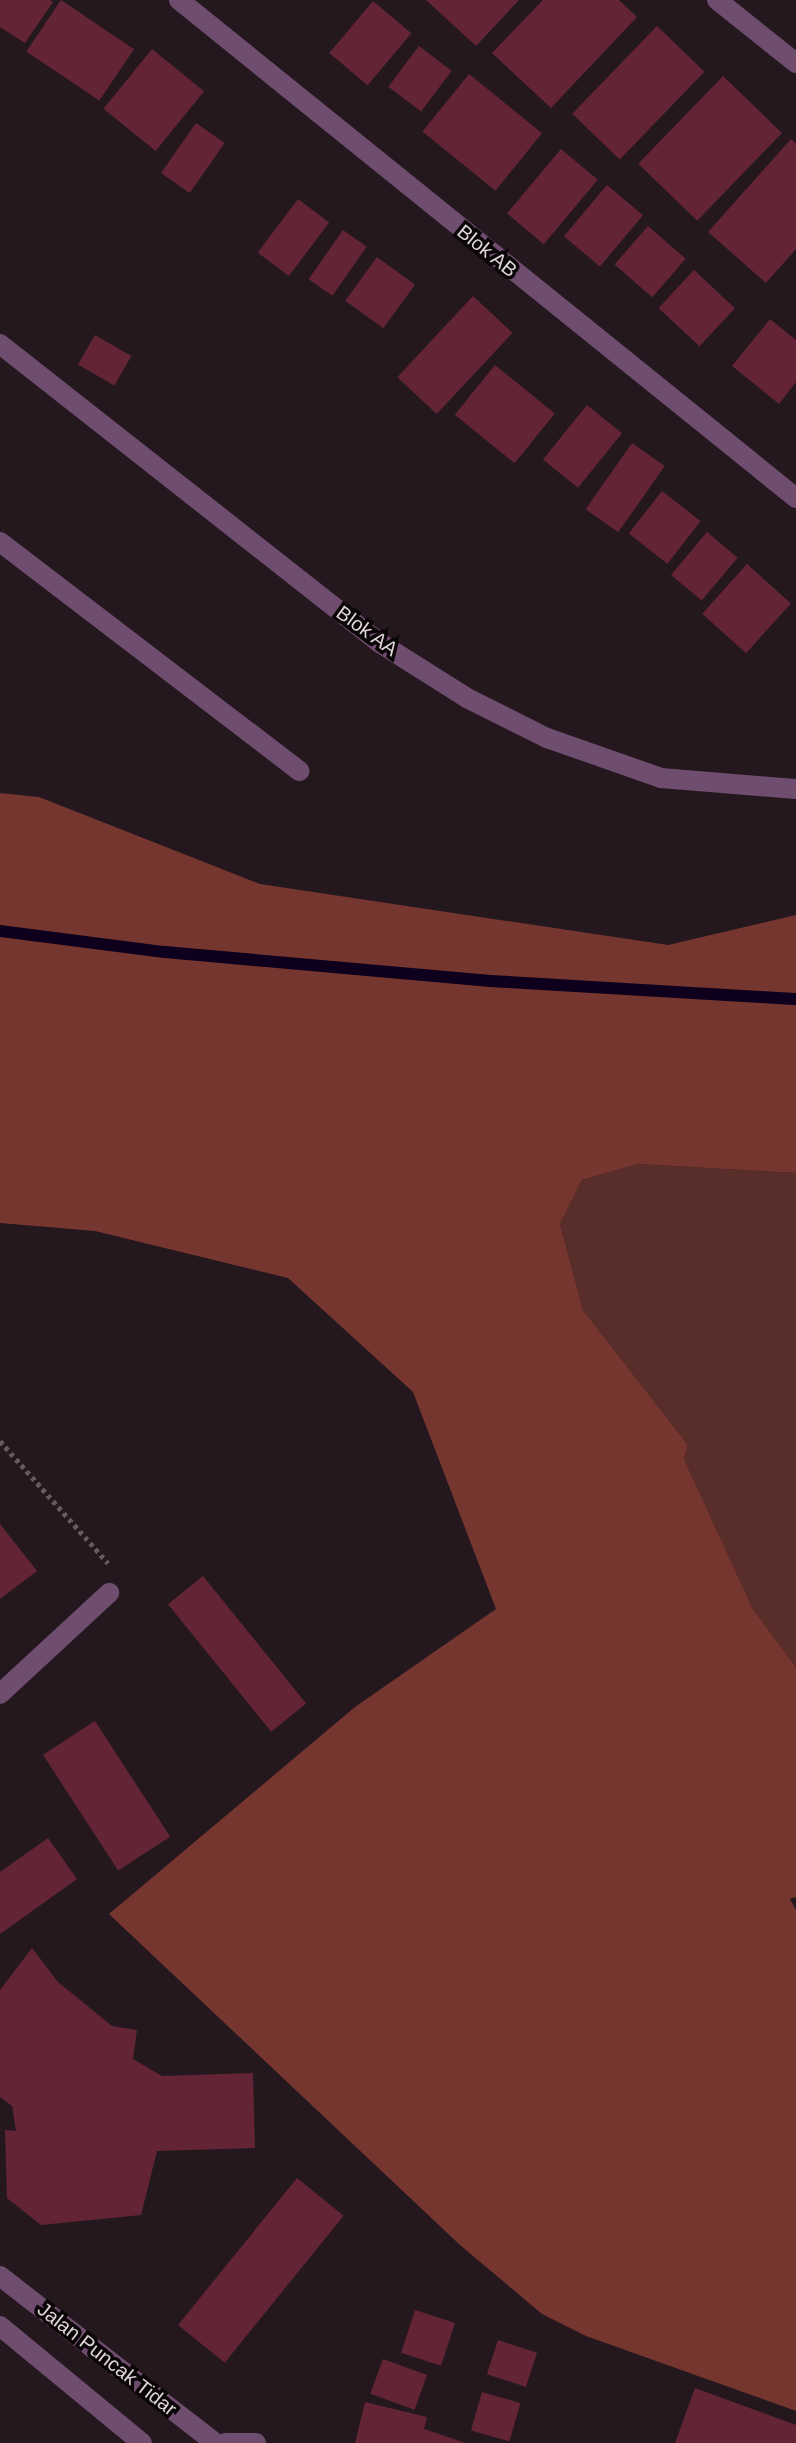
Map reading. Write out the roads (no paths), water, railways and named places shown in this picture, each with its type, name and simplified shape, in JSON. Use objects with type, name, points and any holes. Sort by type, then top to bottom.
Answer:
[{"type":"street","name":"Blok AB","points":[[179,0],[796,498]]},
{"type":"street","points":[[717,0],[796,63]]},
{"type":"street","name":"Blok AA","points":[[0,344],[380,643],[467,698],[547,738],[661,778],[796,789]]},
{"type":"street","points":[[0,542],[299,771]]},
{"type":"street","points":[[0,1694],[109,1593]]},
{"type":"street","name":"Jalan Puncak Tidar","points":[[0,2276],[215,2443]]},
{"type":"street","name":"Jalan Puncak Tidar","points":[[0,2326],[142,2443]]},
{"type":"street","points":[[225,2443],[256,2443]]},
{"type":"waterway","points":[[0,931],[165,952],[491,981],[796,999]]}]
